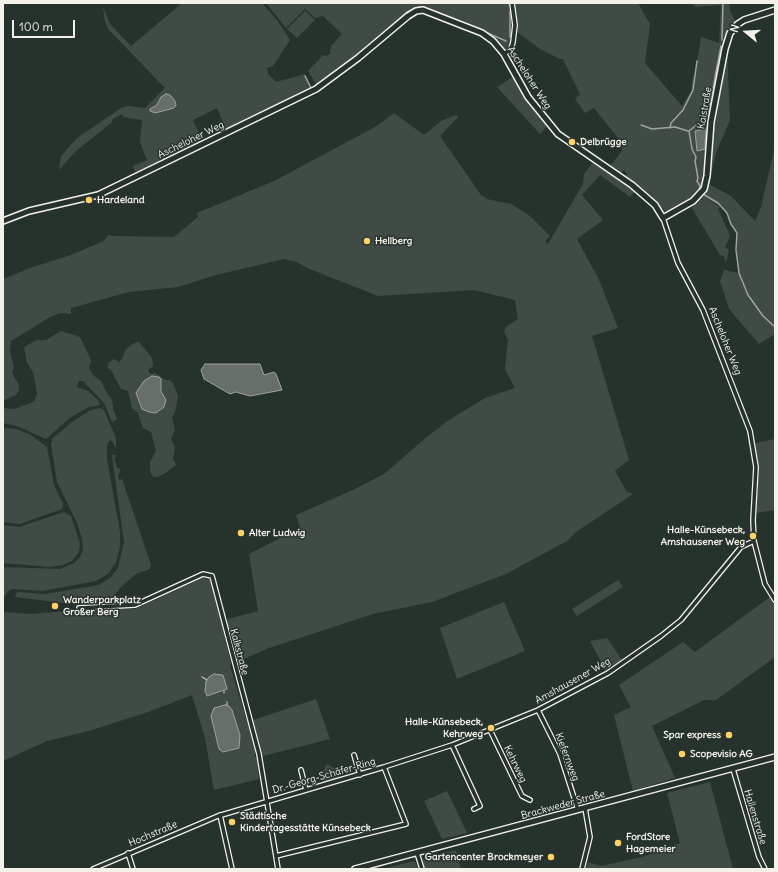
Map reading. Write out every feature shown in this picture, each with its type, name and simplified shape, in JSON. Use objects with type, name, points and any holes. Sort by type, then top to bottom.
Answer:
[{"type":"street","points":[[504,54],[511,49],[513,42],[515,25],[512,3]]},
{"type":"street","name":"Kaistraße","points":[[663,218],[692,201],[704,189],[707,176],[711,122],[724,49],[730,33],[744,20],[775,10]]},
{"type":"street","name":"Ascheloher Weg","points":[[3,221],[29,211],[94,196],[316,89],[358,58],[416,11],[430,12],[482,34],[493,41],[504,54],[528,97],[558,134],[637,189],[655,205],[663,218],[678,263],[703,310],[750,431],[756,467],[753,520],[754,541],[765,584],[775,600]]},
{"type":"street","name":"Amshausener Weg","points":[[384,767],[452,745],[538,710],[608,673],[681,620],[741,547],[754,541]]},
{"type":"street","name":"Kalkstraße","points":[[79,608],[135,605],[203,574],[212,576],[259,754],[278,869]]},
{"type":"street","name":"Kiefernweg","points":[[538,710],[560,754],[578,810]]},
{"type":"street","name":"Kehrweg","points":[[490,730],[522,796],[530,800]]},
{"type":"street","points":[[452,745],[480,806],[474,809]]},
{"type":"street","points":[[354,755],[360,775]]},
{"type":"street","name":"Brackweder Straße","points":[[355,869],[775,757]]},
{"type":"street","name":"Dr.-Georg-Schäfer-Ring","points":[[266,800],[360,775],[384,767],[406,824],[276,856]]},
{"type":"street","name":"Hallenstraße","points":[[733,769],[759,857],[765,869]]},
{"type":"street","points":[[301,770],[306,790]]},
{"type":"street","name":"Hochstraße","points":[[93,869],[220,815],[266,800]]},
{"type":"street","points":[[582,869],[590,837],[585,808]]},
{"type":"street","points":[[220,815],[232,869]]},
{"type":"street","points":[[417,853],[422,869]]},
{"type":"street","points":[[128,854],[133,869]]},
{"type":"shaded area","points":[[182,3],[262,3],[277,20],[290,40],[273,66],[267,68],[268,74],[276,82],[305,74],[312,88],[226,129],[217,108],[193,120],[203,142],[136,174],[133,166],[147,160],[140,142],[142,120],[123,117],[122,114],[113,119],[111,123],[75,152],[59,170],[61,156],[77,138],[121,108],[128,106],[145,108],[165,88],[108,29],[105,22],[103,7],[110,24],[131,46]]},
{"type":"shaded area","points":[[266,3],[510,3],[513,26],[511,42],[505,49],[482,31],[431,9],[416,9],[406,14],[357,56],[319,84],[316,84],[308,71],[323,55],[326,56],[330,54],[331,46],[342,34],[323,16],[315,18],[305,9],[286,28]]},
{"type":"shaded area","points":[[515,3],[638,3],[650,24],[645,63],[682,106],[691,91],[693,76],[695,76],[701,37],[719,43],[721,5],[696,7],[691,3],[729,3],[730,11],[736,22],[725,41],[709,118],[705,175],[700,190],[695,196],[674,209],[666,212],[647,193],[625,177],[627,173],[623,170],[621,174],[610,166],[622,151],[622,143],[594,108],[585,113],[575,99],[580,94],[563,59],[540,49],[517,32]]},
{"type":"shaded area","points":[[305,11],[315,20],[297,38],[287,29]]},
{"type":"shaded area","points":[[727,49],[730,120],[716,153],[709,184],[731,196],[755,221],[761,207],[775,146],[775,334],[759,344],[729,309],[720,281],[724,270],[738,273],[736,230],[722,207],[702,196],[709,176],[714,113]]},
{"type":"shaded area","points":[[513,77],[526,99],[547,126],[540,134],[497,87]]},
{"type":"shaded area","points":[[166,94],[170,95],[175,101],[176,105],[174,108],[155,113],[150,111],[150,109],[157,105],[161,97]]},
{"type":"shaded area","points":[[394,113],[424,135],[441,121],[456,115],[458,117],[440,136],[481,195],[487,199],[511,204],[530,216],[550,236],[545,242],[548,244],[583,184],[584,174],[593,162],[635,191],[630,197],[600,175],[582,195],[603,220],[577,239],[599,280],[618,328],[592,336],[629,460],[615,471],[627,492],[633,494],[576,532],[567,541],[506,574],[432,602],[373,614],[269,648],[237,662],[227,627],[228,619],[258,611],[249,554],[300,528],[296,515],[353,490],[384,474],[449,420],[485,398],[515,388],[505,369],[508,340],[504,331],[507,326],[518,319],[515,300],[474,290],[378,296],[307,268],[297,262],[284,259],[216,275],[178,287],[129,292],[71,308],[71,314],[61,313],[50,317],[11,341],[10,352],[14,367],[12,373],[19,385],[19,390],[16,395],[3,401],[3,279],[30,268],[71,255],[104,241],[108,235],[174,237],[198,217],[197,213],[274,181],[375,127]]},
{"type":"shaded area","points":[[706,129],[705,149],[697,151],[695,131]]},
{"type":"shaded area","points":[[702,196],[720,207],[718,209],[730,236],[725,247],[729,250],[726,263],[724,256],[720,255],[692,208]]},
{"type":"shaded area","points":[[61,331],[80,337],[91,361],[89,368],[93,375],[102,382],[105,390],[112,400],[117,419],[112,422],[104,403],[83,381],[79,381],[77,387],[88,391],[98,400],[100,405],[89,407],[71,417],[46,439],[17,426],[3,423],[3,408],[14,409],[33,402],[37,393],[33,372],[27,363],[24,347],[37,340],[46,340]]},
{"type":"shaded area","points":[[139,342],[152,358],[153,366],[148,370],[150,374],[155,373],[166,380],[170,380],[173,383],[178,396],[175,412],[172,417],[175,430],[171,439],[175,448],[173,459],[176,465],[166,473],[157,477],[153,477],[150,471],[150,462],[156,451],[151,432],[143,428],[138,413],[132,408],[128,391],[121,389],[111,370],[108,368],[108,363],[114,359],[119,362],[122,359],[126,349],[134,343]],"holes":[[[161,379],[160,386],[163,394],[140,406],[136,393]]]},
{"type":"shaded area","points":[[205,364],[260,364],[264,375],[274,372],[276,374],[282,390],[250,396],[236,392],[230,394],[204,379],[201,370]]},
{"type":"shaded area","points":[[152,376],[159,377],[161,379],[161,391],[166,400],[164,407],[156,413],[142,409],[136,393],[144,381]]},
{"type":"shaded area","points":[[99,408],[104,410],[116,438],[116,448],[111,440],[108,442],[107,459],[120,532],[120,547],[116,562],[109,573],[96,581],[42,591],[12,589],[7,592],[5,596],[3,596],[3,567],[60,569],[74,563],[80,557],[83,549],[82,539],[77,523],[57,482],[51,444],[53,438],[72,422],[89,411]]},
{"type":"shaded area","points":[[3,428],[16,429],[31,435],[47,447],[54,485],[63,504],[62,509],[20,524],[3,522]]},
{"type":"shaded area","points":[[775,439],[775,510],[756,513],[759,467],[755,443]]},
{"type":"shaded area","points":[[113,454],[117,456],[114,457],[117,468],[120,469],[118,477],[119,480],[122,479],[151,565],[150,569],[136,574],[121,587],[109,603],[79,605],[15,597],[17,592],[45,594],[99,585],[110,578],[118,568],[124,542],[112,456]]},
{"type":"shaded area","points":[[64,512],[71,516],[80,543],[79,552],[72,561],[63,565],[50,567],[3,563],[3,525],[19,527]]},
{"type":"shaded area","points":[[202,578],[209,579],[212,582],[231,663],[230,666],[256,751],[254,756],[257,758],[259,779],[214,790],[205,738],[192,695],[148,712],[89,731],[47,741],[3,761],[3,612],[31,614],[79,610],[135,609]]},
{"type":"shaded area","points":[[618,580],[623,587],[577,616],[572,609]]},
{"type":"shaded area","points":[[770,597],[775,605],[775,657],[716,700],[704,700],[652,726],[675,778],[633,791],[614,715],[631,707],[619,685],[683,642],[695,652]]},
{"type":"shaded area","points":[[504,602],[525,651],[457,679],[440,628]]},
{"type":"shaded area","points":[[607,638],[622,660],[605,670],[590,641]]},
{"type":"shaded area","points":[[214,674],[223,675],[227,689],[207,696],[205,691],[206,681]]},
{"type":"shaded area","points":[[316,699],[330,739],[263,756],[253,720]]},
{"type":"shaded area","points":[[225,705],[229,706],[232,710],[240,735],[239,748],[223,752],[219,749],[211,716],[214,708]]},
{"type":"shaded area","points":[[327,764],[340,772],[341,778],[323,783],[321,775]]},
{"type":"shaded area","points":[[710,782],[733,869],[586,869],[588,862],[601,866],[642,857],[680,843],[667,793]]},
{"type":"shaded area","points":[[447,791],[467,833],[442,839],[424,801]]},
{"type":"shaded area","points":[[456,850],[461,869],[424,869],[423,858]]},
{"type":"shaded area","points":[[414,861],[419,869],[382,869]]},
{"type":"waterway","points":[[722,40],[723,3]]},
{"type":"waterway","points":[[375,40],[407,12],[420,7],[476,28]]},
{"type":"waterway","points":[[510,11],[510,37]]},
{"type":"waterway","points":[[483,31],[506,41]]},
{"type":"waterway","points":[[355,57],[370,44]]},
{"type":"waterway","points":[[715,77],[721,46]]},
{"type":"waterway","points":[[670,128],[671,123],[683,110],[693,90],[697,61]]},
{"type":"waterway","points":[[318,91],[357,62]]},
{"type":"waterway","points":[[305,76],[311,88]]},
{"type":"waterway","points":[[699,191],[700,186],[697,181],[696,157],[692,149],[689,131],[708,116],[715,78]]},
{"type":"waterway","points":[[266,110],[312,88]]},
{"type":"waterway","points":[[292,103],[315,92]]},
{"type":"waterway","points":[[231,127],[261,113]]},
{"type":"waterway","points":[[641,125],[652,129],[675,127],[688,131]]},
{"type":"waterway","points":[[703,194],[718,203],[727,213],[731,224],[737,233],[736,250],[739,273],[748,295],[763,316],[775,327]]},
{"type":"waterway","points":[[202,677],[207,680]]},
{"type":"place","name":"Delbrügge","points":[[572,142]]},
{"type":"place","name":"Hardeland","points":[[89,200]]},
{"type":"place","name":"Hellberg","points":[[367,241]]},
{"type":"place","name":"Alter Ludwig","points":[[241,533]]},
{"type":"place","name":"Halle-Künsebeck, Amshausener Weg","points":[[753,536]]},
{"type":"place","name":"Wanderparkplatz Großer Berg","points":[[55,606]]},
{"type":"place","name":"Halle-Künsebeck, Kehrweg","points":[[491,728]]},
{"type":"place","name":"Spar express","points":[[729,735]]},
{"type":"place","name":"Scopevisio AG","points":[[682,754]]},
{"type":"place","name":"Städtische Kindertagesstätte Künsebeck","points":[[232,822]]},
{"type":"place","name":"FordStore Hagemeier","points":[[618,843]]},
{"type":"place","name":"Gartencenter Brockmeyer","points":[[551,857]]}]
